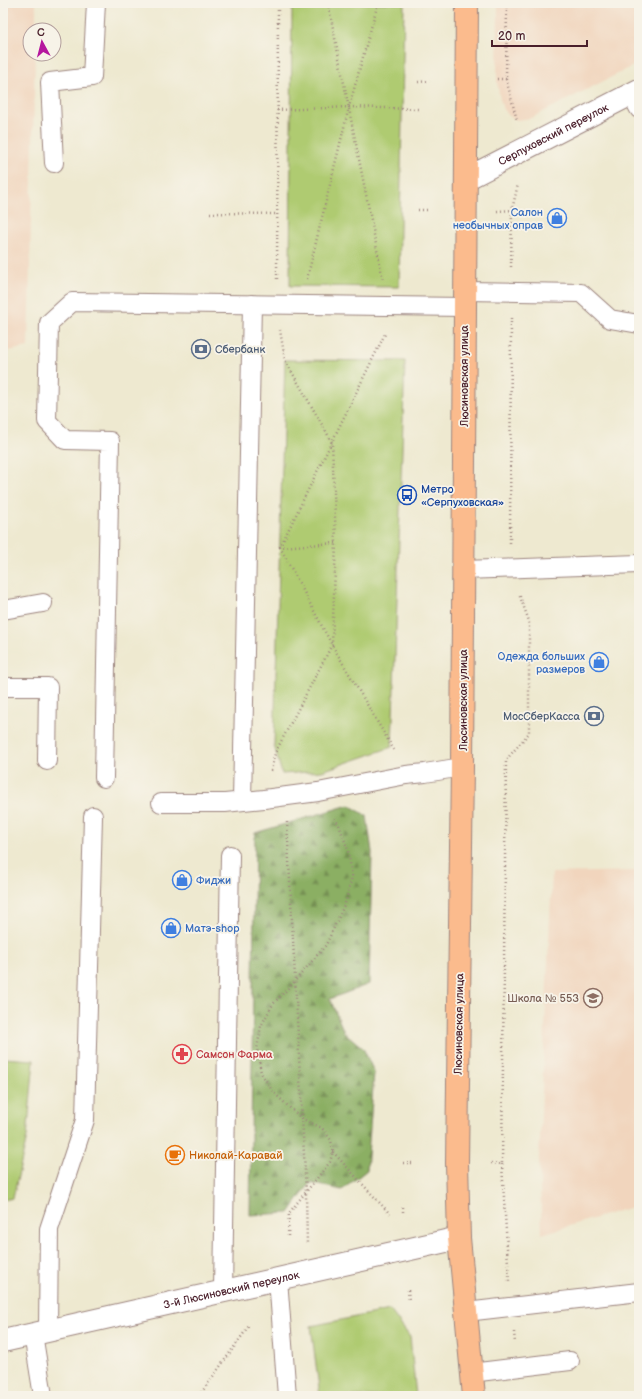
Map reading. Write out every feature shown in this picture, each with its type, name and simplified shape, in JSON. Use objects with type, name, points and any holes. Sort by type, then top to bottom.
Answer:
[{"type":"main road","name":"Люсиновская улица","points":[[467,3],[462,767],[457,1163],[459,1238],[474,1396]]},
{"type":"street","name":"Серпуховский переулок","points":[[466,179],[636,98]]},
{"type":"street","name":"3-й Люсиновский переулок","points":[[3,1341],[459,1238]]},
{"type":"lane","points":[[54,163],[50,82],[92,77],[96,3]]},
{"type":"lane","points":[[104,778],[110,441],[65,440],[47,421],[48,323],[72,302],[388,306],[465,299],[511,292],[581,293],[610,319],[639,324]]},
{"type":"lane","points":[[242,801],[252,304]]},
{"type":"lane","points":[[463,570],[639,564]]},
{"type":"lane","points":[[3,610],[42,603]]},
{"type":"lane","points":[[3,687],[48,687],[47,761]]},
{"type":"lane","points":[[161,803],[225,803],[264,799],[318,792],[406,775],[462,767]]},
{"type":"lane","points":[[43,1396],[40,1332],[49,1229],[85,1120],[92,816]]},
{"type":"lane","points":[[223,1291],[230,855]]},
{"type":"lane","points":[[278,1279],[287,1396]]},
{"type":"lane","points":[[466,1312],[639,1292]]},
{"type":"lane","points":[[471,1373],[570,1361]]},
{"type":"path","points":[[264,799],[275,753],[332,645],[336,543],[332,442],[285,360],[277,305],[278,3]]},
{"type":"path","points":[[280,547],[386,333],[388,306],[328,3]]},
{"type":"path","points":[[300,305],[349,107],[378,3]]},
{"type":"path","points":[[507,3],[506,79],[517,120]]},
{"type":"path","points":[[497,79],[506,79]]},
{"type":"path","points":[[418,82],[430,81]]},
{"type":"path","points":[[277,110],[349,107],[418,109]]},
{"type":"path","points":[[490,1163],[502,1164],[506,760],[529,733],[529,621],[510,568],[512,210],[518,184]]},
{"type":"path","points":[[418,210],[428,210]]},
{"type":"path","points":[[497,211],[512,210]]},
{"type":"path","points":[[210,213],[277,214]]},
{"type":"path","points":[[280,547],[336,543]]},
{"type":"path","points":[[280,547],[332,645],[392,746],[406,775]]},
{"type":"path","points":[[288,1236],[289,1213],[330,1162],[333,1151],[331,1140],[322,1128],[301,1118],[273,1092],[261,1073],[257,1049],[261,1026],[273,1004],[295,982],[326,944],[346,901],[352,876],[348,850],[339,825],[318,792]]},
{"type":"path","points":[[285,796],[306,1193],[307,1272]]},
{"type":"path","points":[[333,1151],[390,1214]]},
{"type":"path","points":[[404,1164],[415,1163]]},
{"type":"path","points":[[403,1207],[404,1213]]},
{"type":"path","points":[[408,1290],[409,1301]]},
{"type":"path","points":[[200,1396],[249,1326]]},
{"type":"shaded area","points":[[3,3],[36,3],[36,22],[22,22],[22,62],[35,62],[28,347],[3,352]]},
{"type":"shaded area","points":[[498,3],[639,3],[639,63],[531,118],[517,120],[509,116],[504,110],[500,99],[497,82]]},
{"type":"shaded area","name":"Школа № 553","points":[[639,871],[639,1205],[542,1234],[539,1159],[552,873]]},
{"type":"green space","points":[[292,3],[404,3],[399,287],[290,286]]},
{"type":"green space","points":[[285,360],[405,361],[392,747],[322,771],[282,774],[274,745]]},
{"type":"green space","points":[[349,805],[367,816],[372,852],[369,984],[330,999],[344,1032],[363,1048],[374,1072],[367,1170],[342,1190],[310,1183],[289,1213],[250,1215],[255,833]]},
{"type":"green space","points":[[3,1058],[34,1060],[27,1137],[13,1198],[3,1200]]},
{"type":"green space","points":[[390,1310],[410,1337],[416,1396],[320,1396],[311,1326]]},
{"type":"place","name":"Салон необычных оправ","points":[[557,218]]},
{"type":"place","name":"Сбербанк","points":[[201,349]]},
{"type":"place","name":"Метро «Серпуховская»","points":[[407,495]]},
{"type":"place","name":"Одежда больших размеров","points":[[599,662]]},
{"type":"place","name":"МосСберКасса","points":[[594,716]]},
{"type":"place","name":"Фиджи","points":[[182,880]]},
{"type":"place","name":"Матэ-shop","points":[[171,928]]},
{"type":"place","name":"Школа № 553","points":[[593,998]]},
{"type":"place","name":"Самсон Фарма","points":[[182,1054]]},
{"type":"place","name":"Николай-Каравай","points":[[175,1155]]}]
